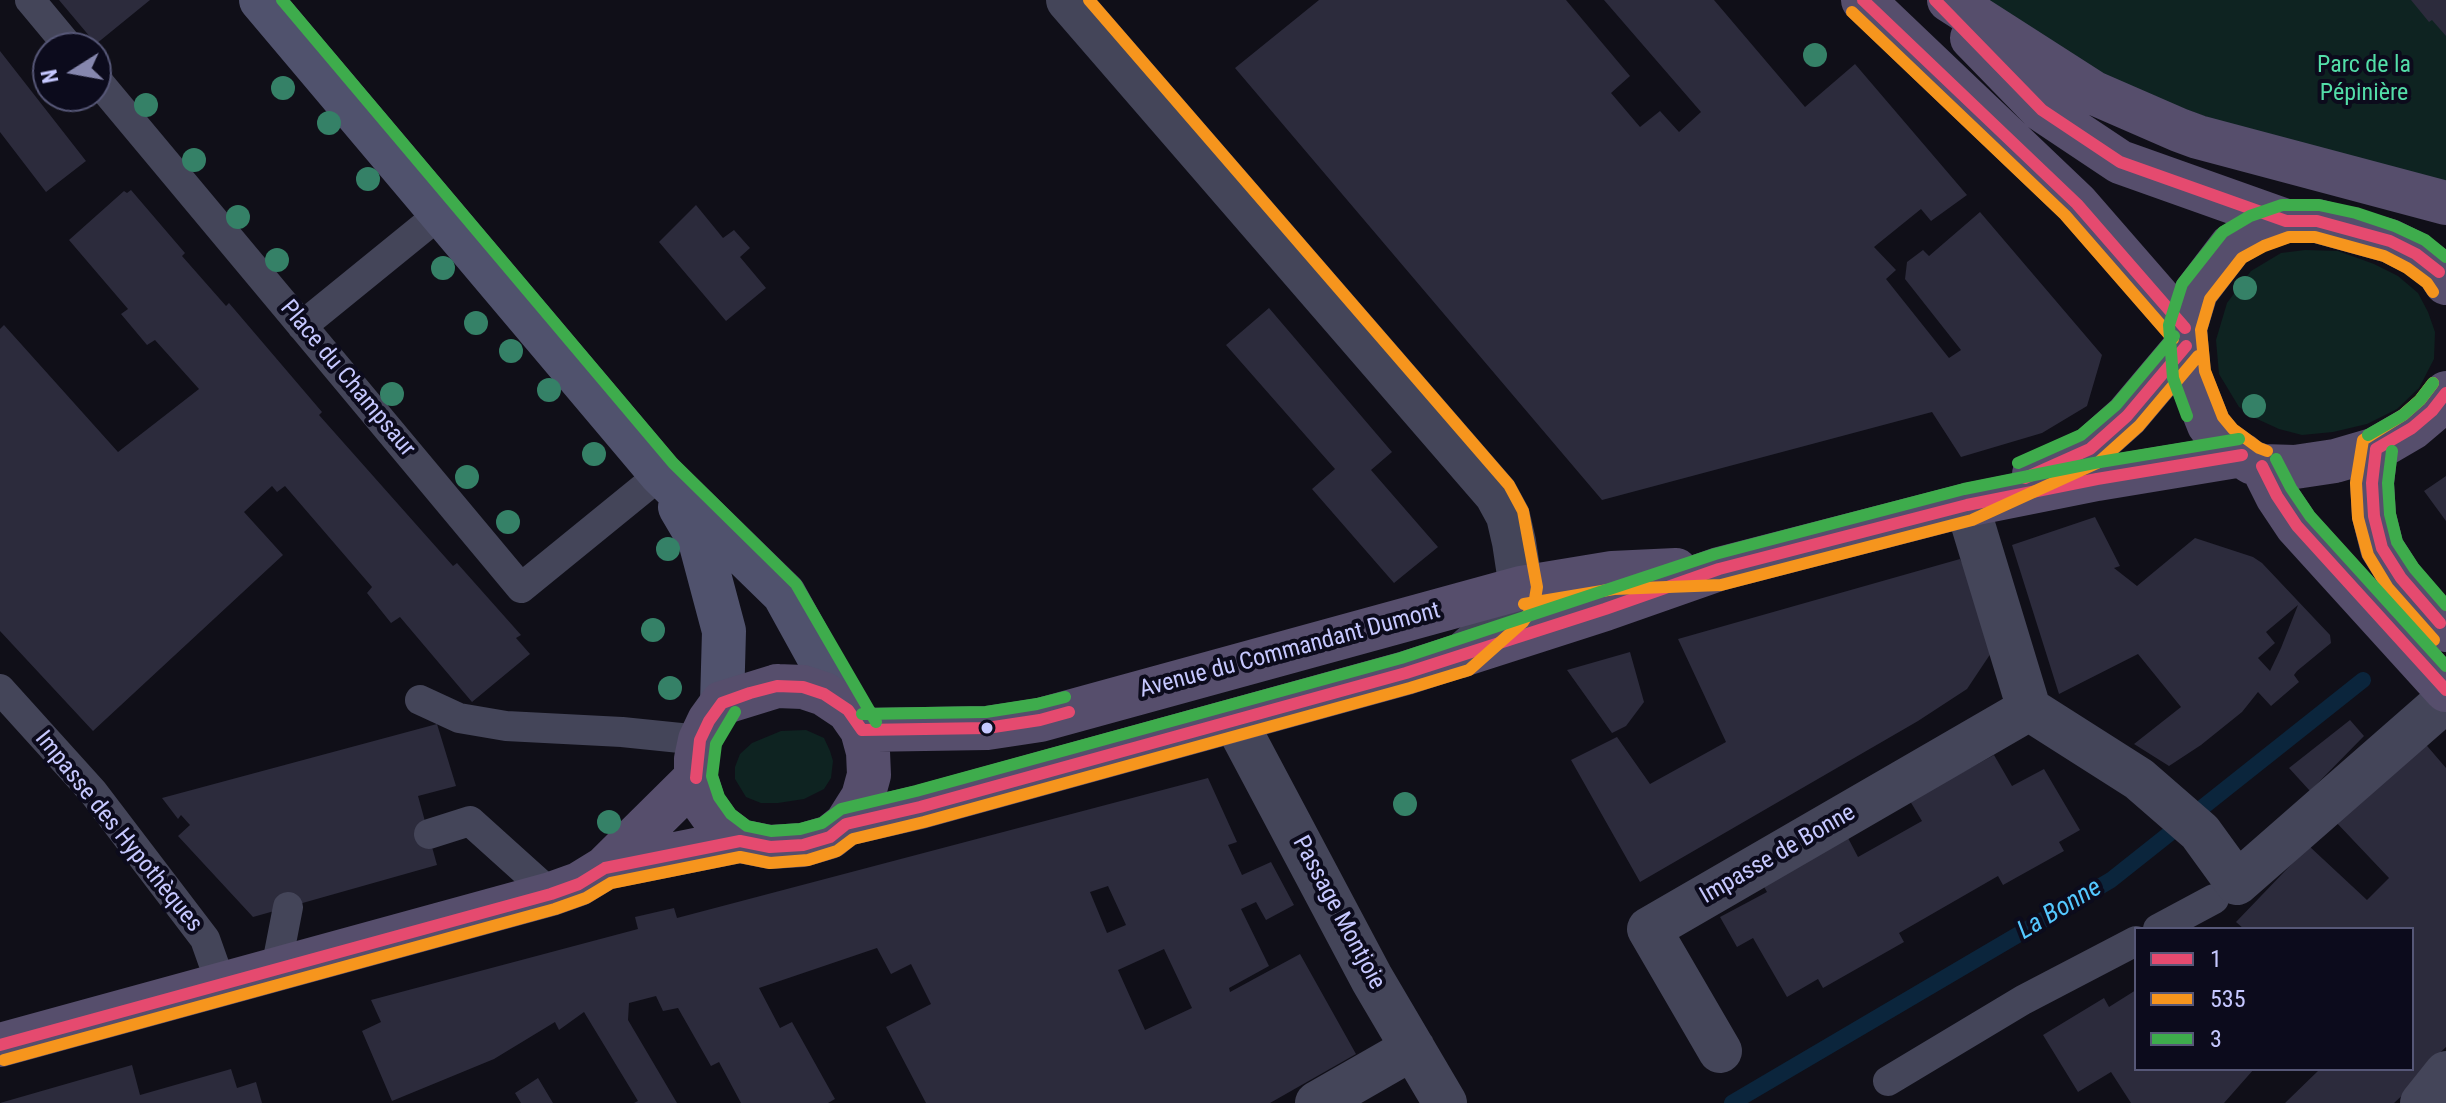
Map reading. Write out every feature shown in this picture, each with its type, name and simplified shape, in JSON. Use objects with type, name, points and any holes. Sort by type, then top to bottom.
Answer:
[{"type":"main road","points":[[1863,0],[2077,204],[2186,337]]},
{"type":"main road","points":[[1935,0],[2042,110],[2081,138],[2131,167],[2286,221]]},
{"type":"main road","points":[[1949,0],[2094,93],[2179,130],[2446,203]]},
{"type":"main road","points":[[2444,276],[2416,254],[2390,241],[2317,221],[2286,221],[2257,231],[2231,246],[2196,292],[2186,337],[2189,375],[2209,425],[2222,441],[2252,460],[2297,526],[2446,690]]},
{"type":"main road","name":"Avenue du Commandant Dumont","points":[[1967,505],[2090,449],[2127,416],[2186,337]]},
{"type":"main road","name":"Avenue du Commandant Dumont","points":[[846,824],[920,807],[1235,721],[1461,656],[1719,569],[1967,505],[2097,479],[2252,460],[2295,467],[2335,461],[2376,449],[2412,428],[2441,402]]},
{"type":"main road","points":[[2376,449],[2372,483],[2374,516],[2382,548],[2401,578],[2446,630]]},
{"type":"main road","name":"Avenue du Commandant Dumont","points":[[855,720],[987,728],[1040,720],[1521,588],[1612,573],[1719,569]]},
{"type":"main road","points":[[605,868],[740,841],[770,847],[803,845],[830,837],[846,824],[863,797],[869,775],[868,752],[855,720],[824,694],[803,687],[777,686],[722,703],[709,721],[698,759],[704,804],[719,825],[740,841]]},
{"type":"main road","points":[[0,1045],[579,884],[605,868],[698,759]]},
{"type":"street","points":[[261,0],[661,474],[784,594],[855,720]]},
{"type":"street","points":[[1068,0],[1496,494],[1508,516],[1521,588],[1519,600],[1461,656]]},
{"type":"street","points":[[661,474],[700,541],[714,590],[724,631],[722,703]]},
{"type":"street","points":[[1967,505],[2029,709],[2139,779],[2200,832],[2226,883],[2446,700]]},
{"type":"street","name":"Impasse de Bonne","points":[[1720,1051],[1649,929],[2029,709]]},
{"type":"street","name":"Passage Montjoie","points":[[1235,721],[1372,979],[1445,1103]]},
{"type":"street","points":[[1317,1103],[1413,1048]]},
{"type":"street","points":[[2422,1103],[2446,1073]]},
{"type":"lane","points":[[30,0],[57,32]]},
{"type":"lane","name":"Place du Champsaur","points":[[112,98],[521,588],[661,474]]},
{"type":"lane","points":[[302,326],[441,213]]},
{"type":"lane","name":"Impasse des Hypothèques","points":[[0,689],[93,792],[205,939],[221,984]]},
{"type":"lane","points":[[420,700],[459,718],[506,726],[622,732],[698,759]]},
{"type":"lane","points":[[93,792],[103,764]]},
{"type":"lane","points":[[429,834],[470,821],[551,894]]},
{"type":"lane","points":[[2161,927],[2226,883]]},
{"type":"lane","points":[[276,969],[288,907]]},
{"type":"lane","points":[[1888,1081],[2023,1000],[2134,942]]},
{"type":"green space","name":"Parc de la Pépinière","points":[[1987,0],[2446,0],[2446,187],[2260,137],[2073,67]]},
{"type":"green space","points":[[2338,251],[2398,276],[2418,293],[2435,332],[2434,359],[2419,388],[2397,409],[2367,424],[2302,435],[2279,429],[2239,407],[2219,374],[2216,340],[2227,303],[2251,271],[2281,253]]},
{"type":"green space","points":[[806,730],[824,738],[830,751],[833,761],[831,778],[824,789],[804,799],[778,803],[761,803],[746,797],[735,779],[740,754],[752,743],[781,731]]},
{"type":"building","points":[[59,0],[150,0],[111,32],[86,32]]},
{"type":"building","points":[[1319,0],[1566,0],[1630,76],[1611,93],[1640,127],[1660,111],[1679,132],[1701,112],[1604,0],[1714,0],[1805,107],[1855,64],[1967,195],[1931,221],[1921,209],[1874,247],[1896,270],[1886,279],[1949,358],[1961,350],[1905,279],[1907,262],[1923,250],[1929,256],[1980,212],[2102,355],[2087,406],[2042,433],[1961,457],[1932,412],[1602,500],[1235,68]]},
{"type":"building","points":[[2411,0],[2446,0],[2446,36],[2432,20],[2429,22]]},
{"type":"building","points":[[0,51],[32,92],[32,112],[48,112],[86,161],[46,192],[0,132]]},
{"type":"building","points":[[131,190],[185,253],[182,256],[226,306],[229,303],[322,412],[319,415],[453,566],[457,563],[521,635],[516,638],[530,654],[472,702],[400,617],[391,623],[367,593],[372,587],[285,486],[277,492],[272,486],[244,512],[283,555],[93,731],[0,631],[0,329],[4,325],[118,452],[199,389],[155,340],[147,345],[121,314],[128,309],[69,240],[124,191],[127,193]]},
{"type":"building","points":[[696,205],[723,238],[734,230],[750,248],[740,257],[766,288],[726,321],[659,242]]},
{"type":"building","points":[[1269,308],[1392,452],[1371,470],[1438,547],[1394,583],[1312,489],[1335,469],[1226,345]]},
{"type":"building","points":[[2446,476],[2446,521],[2424,491]]},
{"type":"building","points":[[2095,517],[2120,566],[2114,568],[2137,586],[2195,538],[2253,557],[2262,563],[2330,635],[2331,643],[2297,671],[2294,675],[2299,682],[2271,706],[2258,692],[2242,712],[2169,766],[2134,744],[2181,707],[2138,654],[2059,694],[2012,545]],"holes":[[[2298,605],[2270,671],[2258,658],[2275,643],[2266,632]]]},
{"type":"building","points":[[1960,559],[1977,592],[1991,653],[1967,689],[1918,721],[1640,882],[1571,760],[1617,737],[1650,784],[1726,742],[1678,639]]},
{"type":"building","points":[[1630,652],[1644,702],[1626,726],[1612,733],[1567,670]]},
{"type":"building","points":[[2350,720],[2364,736],[2310,791],[2289,768]]},
{"type":"building","points":[[437,724],[456,786],[418,796],[437,865],[253,917],[178,836],[190,825],[181,815],[178,819],[162,798]]},
{"type":"building","points":[[2416,733],[2446,768],[2446,1047],[2416,1076],[2420,1079],[2394,1103],[2285,1103],[2318,1071],[2414,1071],[2414,927],[2242,927],[2236,922],[2309,846],[2367,900],[2389,878],[2334,820]]},
{"type":"building","points":[[1994,755],[2012,786],[2044,769],[2080,830],[2059,842],[2064,851],[2003,885],[1998,876],[1899,933],[1904,942],[1823,988],[1818,979],[1787,997],[1753,938],[1737,947],[1720,917],[1767,892],[1763,885],[1848,838],[1858,857],[1922,821],[1910,801]]},
{"type":"building","points":[[1208,778],[1237,842],[1228,845],[1242,875],[1271,862],[1294,905],[1266,920],[1256,902],[1241,909],[1269,966],[1229,988],[1230,992],[1300,954],[1356,1054],[1270,1103],[926,1103],[886,1027],[931,1004],[911,964],[891,974],[877,948],[759,988],[780,1028],[792,1022],[835,1099],[828,1103],[741,1103],[719,1062],[711,1066],[678,1008],[663,1011],[656,996],[629,1003],[628,1020],[677,1103],[634,1103],[638,1101],[584,1012],[559,1030],[555,1022],[494,1059],[392,1101],[362,1031],[381,1022],[371,1000],[638,929],[635,917],[674,908],[677,918]],"holes":[[[1108,886],[1126,925],[1107,933],[1090,892]],[[1164,949],[1192,1008],[1145,1030],[1118,970]]]},
{"type":"building","points":[[2134,991],[2134,1071],[2252,1071],[2224,1103],[2131,1103],[2111,1072],[2078,1092],[2043,1035],[2104,998],[2109,1007]]},
{"type":"building","points":[[132,1065],[140,1095],[231,1069],[237,1088],[256,1082],[262,1103],[0,1103]]},
{"type":"building","points":[[538,1078],[553,1103],[521,1103],[515,1093]]},
{"type":"waterway","name":"La Bonne","points":[[1732,1103],[2111,880],[2363,680]]},
{"type":"transit line","name":"3","points":[[282,0],[673,463],[796,584],[876,722]]},
{"type":"transit line","name":"535","points":[[4,1060],[555,909],[586,898],[611,883],[740,857],[770,863],[808,860],[837,851],[853,839],[1410,688],[1469,670],[1523,622],[1534,605],[1537,587],[1523,511],[1509,485],[1089,0]]},
{"type":"transit line","name":"1","points":[[1863,0],[2077,204],[2185,328]]},
{"type":"transit line","name":"1","points":[[1935,0],[2042,110],[2120,162],[2286,221],[2317,221],[2390,241],[2416,254],[2439,272]]},
{"type":"transit line","name":"535","points":[[1852,12],[2065,215],[2173,339]]},
{"type":"transit line","name":"3","points":[[2187,416],[2173,378],[2169,325],[2182,284],[2223,232],[2250,216],[2282,205],[2319,205],[2395,226],[2425,240],[2446,257]]},
{"type":"transit line","name":"535","points":[[2267,451],[2233,429],[2223,417],[2205,371],[2201,330],[2210,299],[2242,258],[2289,237],[2315,237],[2384,256],[2407,268],[2427,283],[2433,292]]},
{"type":"transit line","name":"3","points":[[2018,463],[2081,435],[2116,405],[2174,336]]},
{"type":"transit line","name":"1","points":[[2025,478],[2090,449],[2127,416],[2186,346]]},
{"type":"transit line","name":"535","points":[[1524,604],[1614,589],[1721,585],[1972,520],[2099,462],[2139,426],[2198,356]]},
{"type":"transit line","name":"535","points":[[2433,383],[2403,415],[2363,440],[2356,483],[2358,518],[2368,555],[2388,588],[2434,640]]},
{"type":"transit line","name":"3","points":[[2368,435],[2403,415],[2433,383]]},
{"type":"transit line","name":"1","points":[[2376,449],[2412,428],[2432,411],[2446,393]]},
{"type":"transit line","name":"3","points":[[735,712],[716,744],[712,776],[719,797],[731,814],[747,826],[771,831],[800,829],[822,823],[841,809],[1401,658],[1715,554],[1964,489],[2239,439]]},
{"type":"transit line","name":"1","points":[[2376,449],[2372,483],[2374,516],[2382,548],[2401,578],[2440,623]]},
{"type":"transit line","name":"3","points":[[2392,451],[2388,483],[2390,514],[2397,542],[2414,568],[2446,605]]},
{"type":"transit line","name":"1","points":[[0,1045],[551,894],[579,884],[605,868],[740,841],[770,847],[803,845],[830,837],[846,824],[920,807],[1406,673],[1719,569],[1967,505],[2242,455]]},
{"type":"transit line","name":"3","points":[[2276,459],[2310,516],[2446,666]]},
{"type":"transit line","name":"1","points":[[2262,466],[2297,526],[2446,690]]},
{"type":"transit line","name":"1","points":[[696,778],[700,740],[709,721],[722,703],[750,693],[777,686],[803,687],[824,694],[848,710],[862,730]]},
{"type":"transit line","name":"3","points":[[862,714],[986,712],[1065,697]]},
{"type":"transit line","name":"1","points":[[862,730],[987,728],[1069,712]]}]
